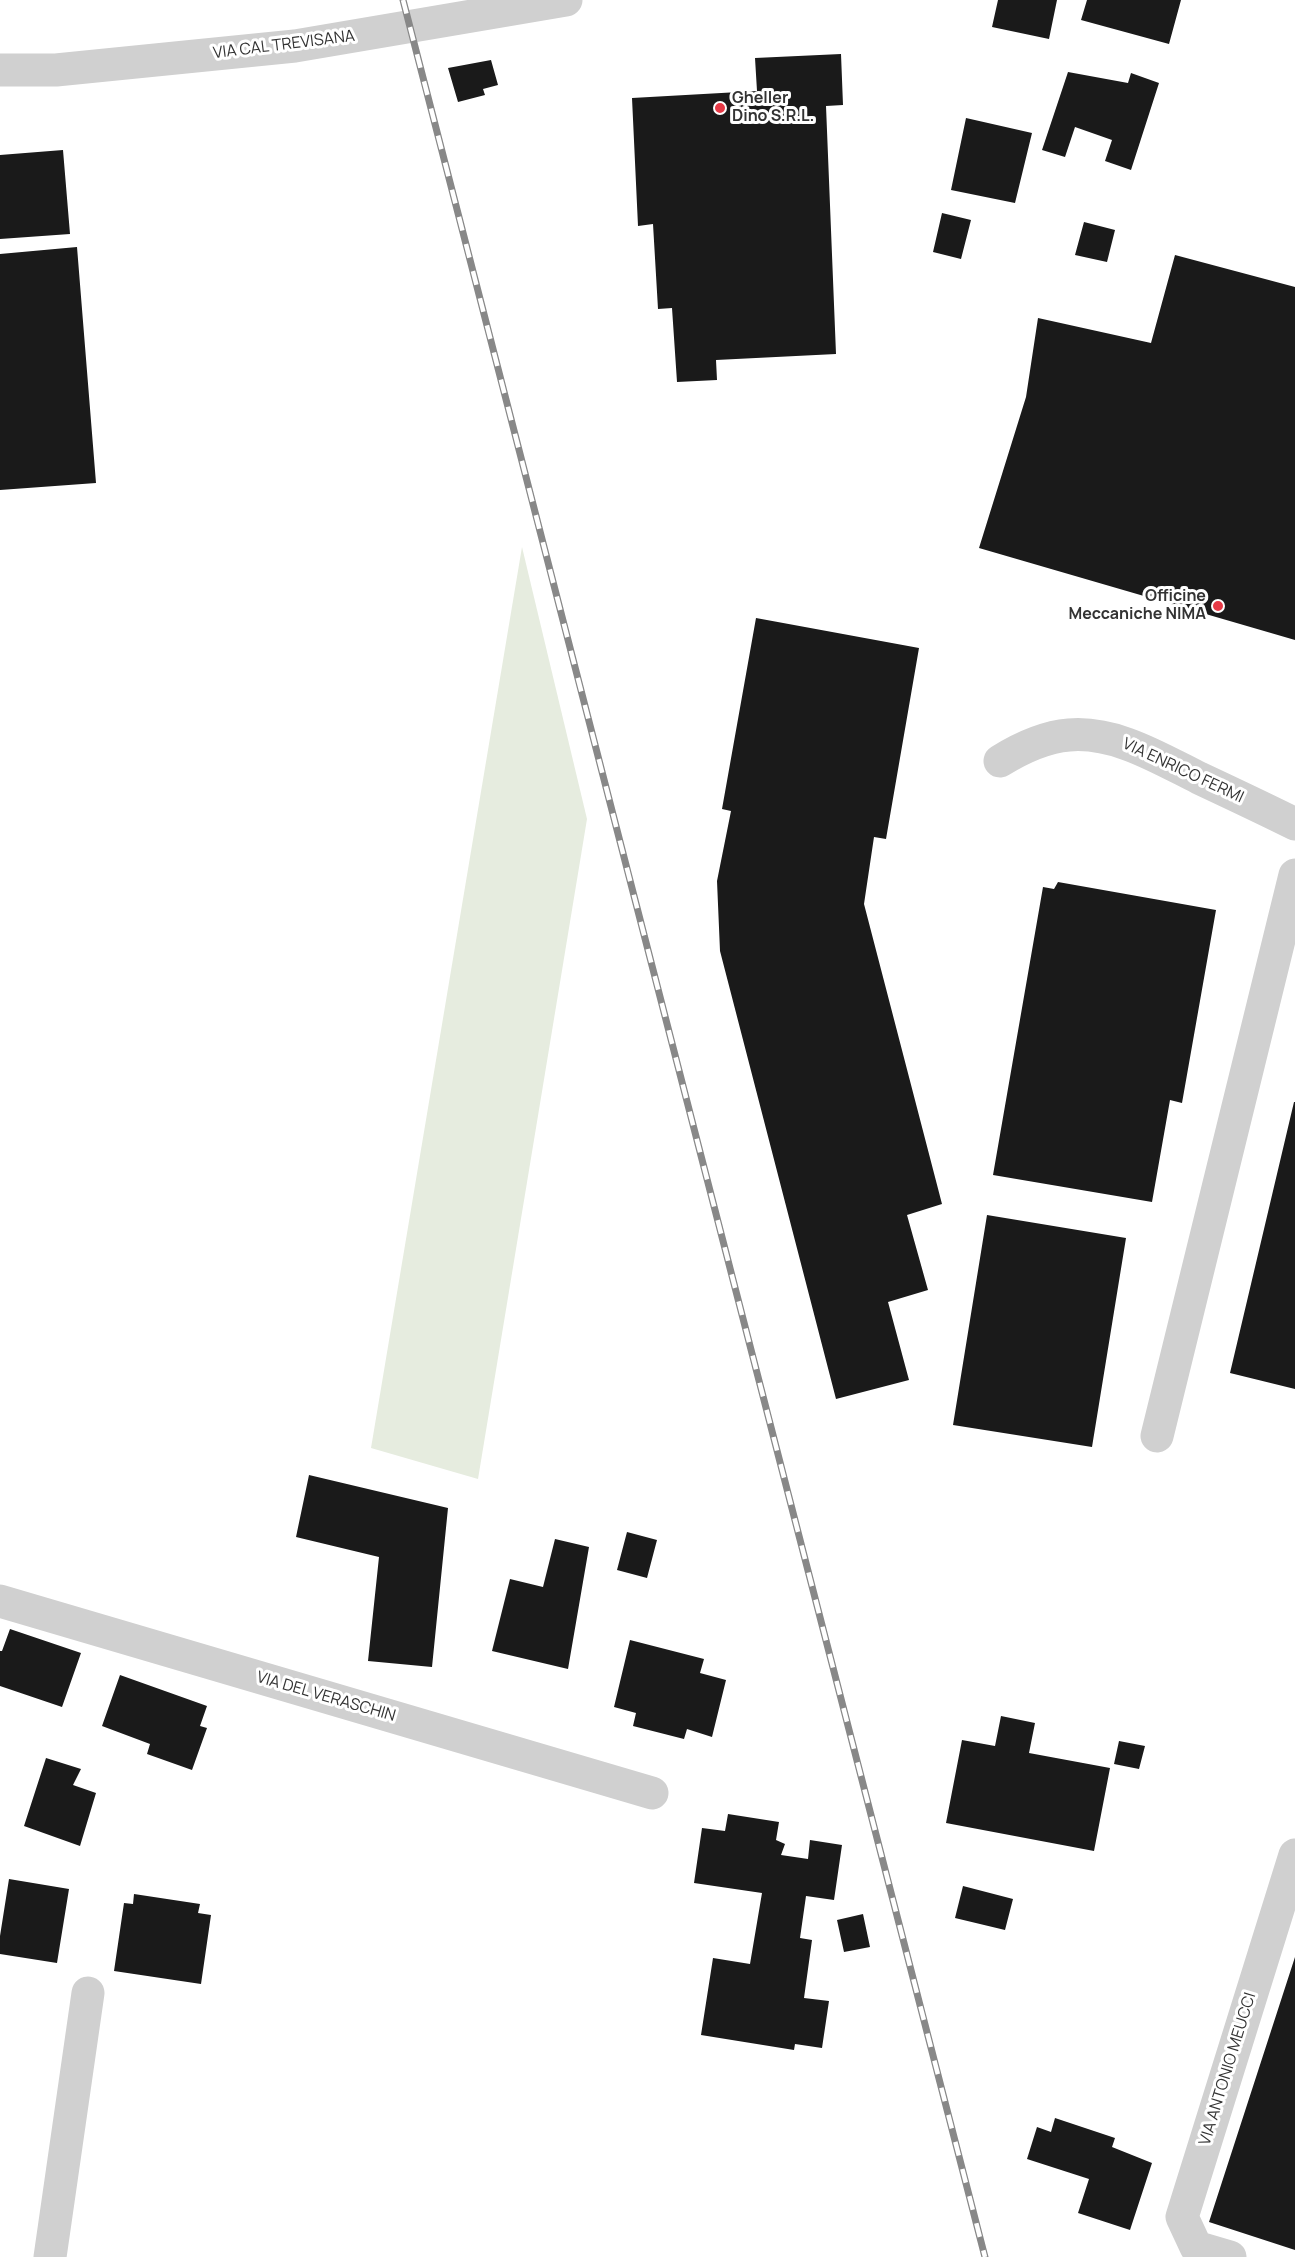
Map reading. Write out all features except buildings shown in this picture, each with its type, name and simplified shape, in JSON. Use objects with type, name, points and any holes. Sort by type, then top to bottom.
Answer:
[{"type":"street","name":"VIA CAL TREVISANA","points":[[0,70],[56,70],[295,46],[566,0]]},
{"type":"street","name":"VIA ENRICO FERMI","points":[[1000,761],[1042,741],[1069,735],[1097,736],[1121,742],[1148,753],[1295,824]]},
{"type":"street","points":[[1157,1436],[1295,875]]},
{"type":"street","name":"VIA DEL VERASCHIN","points":[[0,1601],[652,1793]]},
{"type":"street","name":"VIA ANTONIO MEUCCI","points":[[1230,2257],[1196,2247],[1182,2217],[1295,1855]]},
{"type":"street","points":[[50,2257],[88,1993]]},
{"type":"shaded area","points":[[522,547],[587,819],[478,1479],[371,1448]]},
{"type":"railway","points":[[403,0],[985,2257]]},
{"type":"place","name":"Gheller Dino S.R.L.","points":[[720,108]]},
{"type":"place","name":"Officine Meccaniche NIMA","points":[[1218,606]]}]
